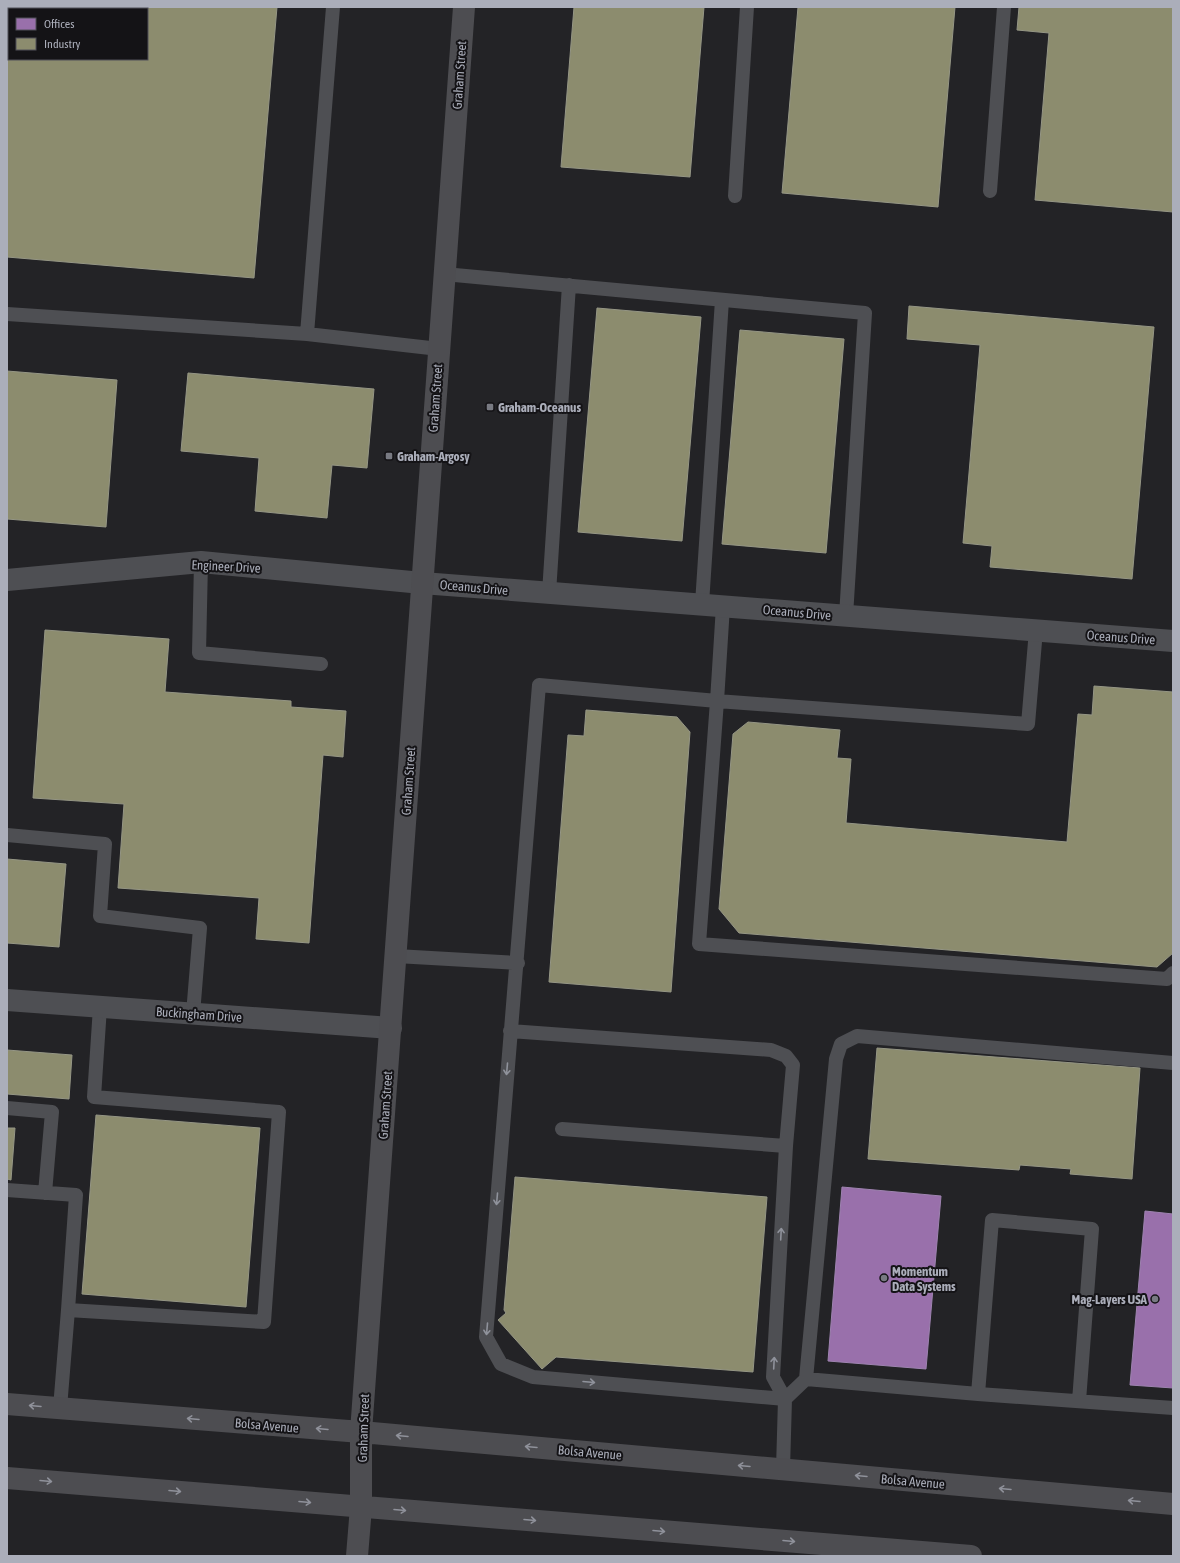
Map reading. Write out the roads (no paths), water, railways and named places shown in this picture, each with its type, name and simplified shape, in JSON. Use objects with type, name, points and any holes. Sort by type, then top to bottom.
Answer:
[{"type":"main road","name":"Graham Street","points":[[357,1556],[361,1507],[361,1432],[464,7]]},
{"type":"main road","name":"Bolsa Avenue","points":[[7,1404],[361,1432],[1173,1504]]},
{"type":"main road","points":[[7,1478],[971,1556]]},
{"type":"street","name":"Engineer Drive","points":[[7,580],[201,562],[422,583]]},
{"type":"street","name":"Oceanus Drive","points":[[422,583],[1173,641]]},
{"type":"street","name":"Buckingham Drive","points":[[7,1000],[391,1028]]},
{"type":"lane","points":[[307,334],[333,7]]},
{"type":"lane","points":[[735,196],[747,7]]},
{"type":"lane","points":[[990,191],[1004,7]]},
{"type":"lane","points":[[444,274],[865,313],[846,616]]},
{"type":"lane","points":[[549,593],[569,285]]},
{"type":"lane","points":[[722,300],[712,605],[716,701],[699,944],[1167,979],[1173,973]]},
{"type":"lane","points":[[7,314],[307,334],[439,349]]},
{"type":"lane","points":[[201,562],[199,653],[321,664]]},
{"type":"lane","points":[[1036,630],[1028,724],[716,701],[539,685],[518,963],[510,1030],[486,1337],[501,1364],[532,1377],[786,1399],[806,1379],[836,1059],[841,1044],[857,1036],[1173,1062]]},
{"type":"lane","points":[[7,835],[106,844],[100,916],[200,928],[193,1014]]},
{"type":"lane","points":[[396,956],[518,963]]},
{"type":"lane","points":[[68,1310],[264,1322],[279,1112],[94,1097],[100,1007]]},
{"type":"lane","points":[[510,1030],[771,1050],[786,1056],[793,1065],[786,1146],[773,1377],[786,1399],[783,1469]]},
{"type":"lane","points":[[7,1108],[52,1112],[45,1193]]},
{"type":"lane","points":[[562,1129],[786,1146]]},
{"type":"lane","points":[[7,1190],[76,1195],[60,1408]]},
{"type":"lane","points":[[978,1394],[992,1220],[1092,1229],[1079,1401]]},
{"type":"lane","points":[[806,1379],[978,1394],[1173,1408]]},
{"type":"place","name":"Graham-Oceanus","points":[[490,407]]},
{"type":"place","name":"Graham-Argosy","points":[[389,456]]},
{"type":"place","name":"Momentum Data Systems","points":[[884,1278]]},
{"type":"place","name":"Mag-Layers USA","points":[[1155,1299]]}]
